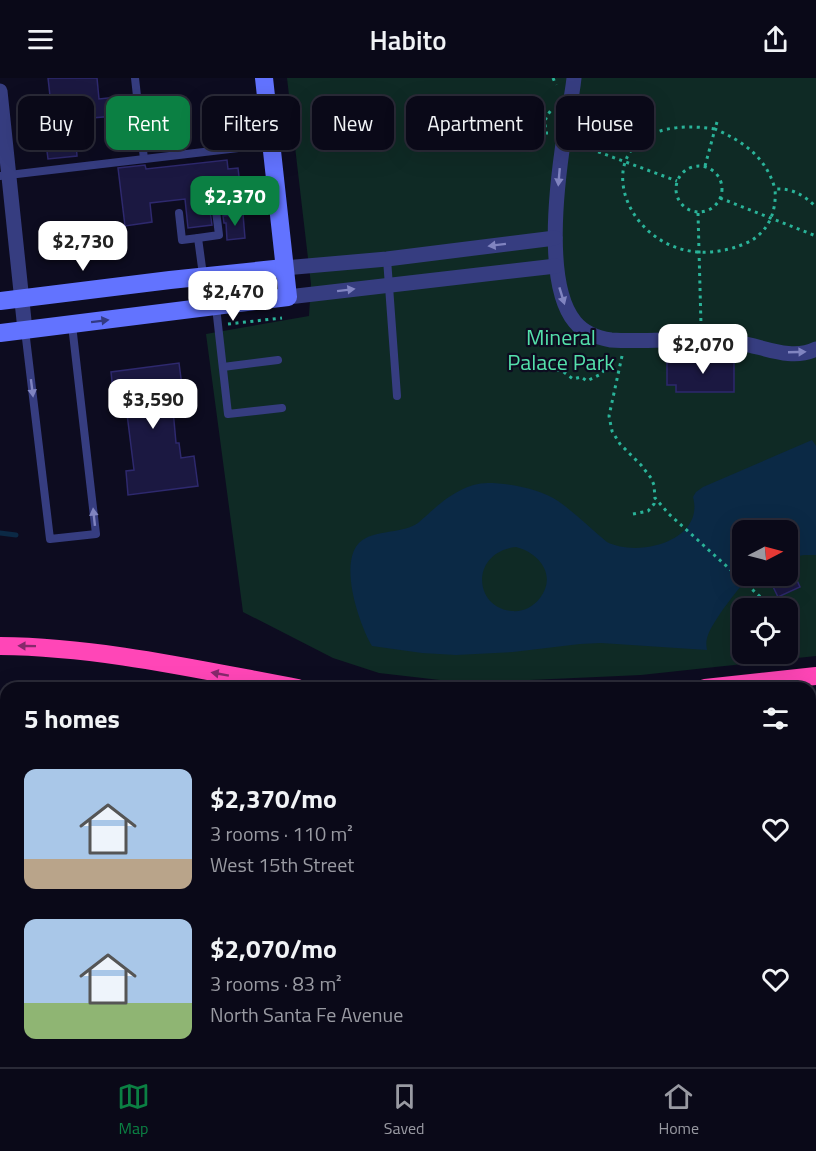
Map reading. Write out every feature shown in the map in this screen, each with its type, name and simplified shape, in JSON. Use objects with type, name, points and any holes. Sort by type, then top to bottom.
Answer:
[{"type":"highway","points":[[0,646],[39,646],[87,651],[264,682]]},
{"type":"highway","points":[[760,682],[816,676]]},
{"type":"street","points":[[264,78],[266,96]]},
{"type":"street","points":[[571,96],[574,78]]},
{"type":"street","points":[[0,91],[5,192],[25,330]]},
{"type":"street","points":[[273,150],[288,297]]},
{"type":"street","points":[[563,150],[557,200],[556,266],[566,307],[575,323],[587,333],[611,340],[717,340],[788,353],[816,349]]},
{"type":"street","points":[[0,301],[170,280],[387,259],[555,238]]},
{"type":"street","points":[[0,333],[556,266]]},
{"type":"lane","points":[[135,78],[144,159]]},
{"type":"lane","points":[[4,176],[221,150]]},
{"type":"lane","points":[[179,213],[182,240],[219,235],[216,211],[278,203]]},
{"type":"lane","points":[[198,238],[203,277]]},
{"type":"lane","points":[[387,259],[398,396]]},
{"type":"lane","points":[[216,306],[228,414],[282,408]]},
{"type":"lane","points":[[25,330],[50,540],[96,534],[72,324]]},
{"type":"lane","points":[[223,367],[278,360]]},
{"type":"path","points":[[704,167],[717,122]]},
{"type":"path","points":[[684,127],[715,129],[748,146],[759,157],[773,180],[776,199],[774,209],[759,236],[748,243],[714,252],[681,250],[650,233],[641,224],[623,190],[623,170],[633,147],[648,136],[684,127]]},
{"type":"path","points":[[594,150],[676,181]]},
{"type":"path","points":[[697,166],[704,167],[717,176],[722,190],[716,205],[710,210],[699,213],[687,210],[677,198],[675,190],[676,181],[684,171],[697,166]]},
{"type":"path","points":[[775,189],[798,193],[816,207]]},
{"type":"path","points":[[720,198],[816,236]]},
{"type":"path","points":[[699,213],[701,340]]},
{"type":"path","points":[[538,358],[573,379],[581,377],[587,381],[601,374],[610,360],[624,350],[610,406],[610,423],[620,444],[651,478],[655,498],[654,504],[648,511],[633,514]]},
{"type":"path","points":[[655,498],[669,514],[762,598]]},
{"type":"green space","name":"Mineral Palace Park","points":[[287,78],[816,78],[816,656],[798,658],[798,598],[732,598],[732,664],[742,664],[641,675],[488,682],[457,682],[379,673],[333,658],[243,612],[206,334],[309,316],[311,284],[295,150],[300,150],[300,96],[289,96]]},
{"type":"water","points":[[812,440],[816,446],[816,555],[798,556],[798,520],[732,520],[732,586],[742,586],[715,621],[707,637],[707,650],[601,643],[513,652],[456,655],[422,653],[372,646],[361,622],[350,573],[352,558],[357,546],[372,535],[399,530],[418,523],[466,487],[496,483],[543,493],[564,506],[607,542],[635,548],[666,542],[679,535],[689,525],[694,512],[693,497],[696,492]],"holes":[[[516,547],[539,560],[546,574],[545,590],[537,601],[524,610],[512,611],[499,608],[484,591],[482,580],[484,569],[490,559],[501,551]]]},
{"type":"building","points":[[48,78],[97,78],[99,99],[106,98],[106,117],[94,118],[94,96],[50,96]]},
{"type":"building","points":[[47,150],[77,150],[77,156],[48,159]]},
{"type":"building","points":[[227,160],[228,169],[238,168],[242,202],[212,207],[210,211],[212,225],[188,228],[185,199],[150,203],[152,222],[125,226],[118,168],[145,165],[146,169]]},
{"type":"building","points":[[243,214],[245,238],[227,240],[226,223],[224,223],[223,216]]},
{"type":"building","points":[[710,355],[734,355],[734,392],[676,392],[676,385],[667,385],[667,362],[710,362]]},
{"type":"building","points":[[179,363],[182,386],[171,387],[176,443],[179,443],[181,458],[194,456],[198,486],[128,495],[126,471],[134,470],[125,398],[114,400],[111,372]]},
{"type":"building","points":[[798,583],[800,587],[778,597],[773,586],[798,586]]},
{"type":"waterway","points":[[0,533],[16,535]]}]
